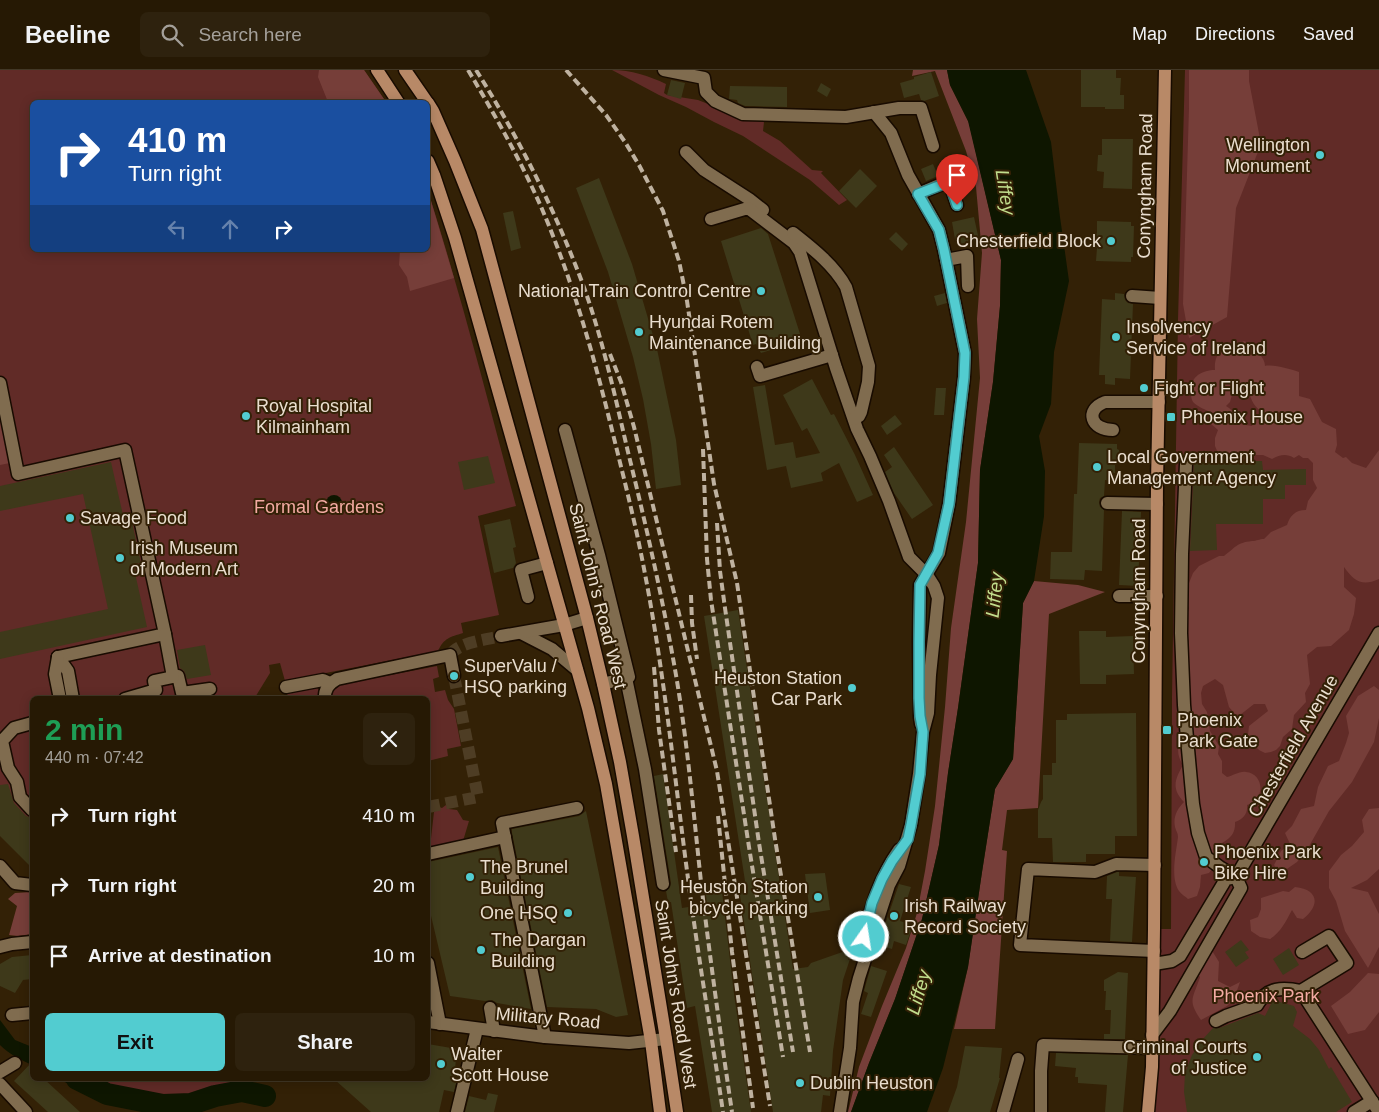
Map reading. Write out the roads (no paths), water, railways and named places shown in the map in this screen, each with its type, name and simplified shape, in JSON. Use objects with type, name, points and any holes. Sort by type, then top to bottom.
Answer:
[{"type":"main road","points":[[377,70],[397,100]]},
{"type":"main road","name":"Saint John's Road West","points":[[405,70],[425,100]]},
{"type":"main road","name":"Conyngham Road","points":[[1148,1112],[1152,1048],[1154,958],[1157,504],[1165,70]]},
{"type":"main road","name":"Saint John's Road West","points":[[430,107],[482,229],[587,618],[620,762],[677,1112]]},
{"type":"main road","name":"Saint John's Road West","points":[[430,166],[455,238],[588,708],[606,784],[651,1041],[660,1112]]},
{"type":"street","points":[[664,70],[704,78],[706,92],[715,101],[742,114],[846,117],[899,108],[921,108],[933,146]]},
{"type":"street","points":[[874,112],[891,133],[908,175],[939,230],[965,353],[964,377],[949,504],[938,553],[920,585],[920,716],[923,732]]},
{"type":"street","points":[[686,152],[704,170],[749,199],[816,252],[842,279],[869,366],[868,382],[861,412],[854,419]]},
{"type":"street","points":[[918,194],[949,182],[957,205]]},
{"type":"street","points":[[711,219],[748,208],[794,243],[800,252],[854,419],[889,502],[908,557],[927,575],[934,586],[938,598],[928,714],[923,732],[920,774],[908,839],[899,866],[889,885],[853,1002],[850,1048],[840,1112]]},
{"type":"street","points":[[946,260],[967,256],[968,286]]},
{"type":"street","points":[[1132,296],[1160,298]]},
{"type":"street","points":[[757,367],[760,376],[832,355]]},
{"type":"street","points":[[0,383],[18,474],[125,450],[173,677]]},
{"type":"street","points":[[1112,430],[1097,426],[1093,420],[1093,413],[1100,404],[1105,402],[1159,402]]},
{"type":"street","points":[[565,430],[599,555],[629,678],[603,684]]},
{"type":"street","points":[[1186,464],[1181,634],[1184,705],[1193,804],[1198,833],[1206,857],[1236,877]]},
{"type":"street","points":[[1107,503],[1157,504]]},
{"type":"street","points":[[528,597],[521,570],[547,563]]},
{"type":"street","points":[[1119,596],[1157,596]]},
{"type":"street","points":[[501,636],[564,625],[587,618]]},
{"type":"street","name":"Chesterfield Avenue","points":[[1155,865],[1116,864],[1095,872],[1028,869],[1020,945],[1172,961],[1180,956],[1226,880],[1236,877],[1379,632]]},
{"type":"street","points":[[520,633],[552,649],[577,670]]},
{"type":"street","points":[[58,658],[165,634]]},
{"type":"street","points":[[325,696],[324,693],[330,683],[337,679],[450,655],[454,676]]},
{"type":"street","points":[[58,658],[55,674],[59,696]]},
{"type":"street","points":[[58,658],[68,671],[72,696]]},
{"type":"street","points":[[136,696],[156,690],[154,681],[178,676],[182,694],[210,689]]},
{"type":"street","points":[[626,678],[645,769],[663,884]]},
{"type":"street","points":[[286,688],[323,680],[330,683]]},
{"type":"street","points":[[30,724],[14,728],[1,737],[8,768],[17,782],[20,797],[30,808]]},
{"type":"street","points":[[545,1037],[502,823],[577,808]]},
{"type":"street","points":[[430,854],[505,837]]},
{"type":"street","points":[[834,1112],[847,1002],[872,903],[892,861],[908,839]]},
{"type":"street","points":[[0,866],[15,883],[30,885]]},
{"type":"street","name":"Chesterfield Avenue","points":[[1152,1035],[1170,1011],[1241,888],[1236,877]]},
{"type":"street","points":[[1301,991],[1347,963],[1329,936],[1302,952]]},
{"type":"street","points":[[0,948],[12,944],[30,942]]},
{"type":"street","points":[[430,983],[434,1023]]},
{"type":"street","points":[[1216,1021],[1257,1005],[1262,997],[1270,991],[1289,988],[1301,991],[1375,1106],[1354,1112]]},
{"type":"street","points":[[490,1008],[494,1031]]},
{"type":"street","points":[[12,1014],[30,1013]]},
{"type":"street","name":"Military Road","points":[[434,1023],[545,1037],[629,1043],[666,1039]]},
{"type":"street","points":[[457,1112],[478,1029]]},
{"type":"street","points":[[1041,1112],[1046,1071],[1043,1045],[1152,1048]]},
{"type":"street","points":[[1003,1112],[1018,1059]]},
{"type":"street","points":[[0,1072],[15,1063]]},
{"type":"street","points":[[0,1084],[26,1112]]},
{"type":"water","name":"Liffey","points":[[947,70],[1026,70],[1051,142],[1069,281],[1054,352],[1051,404],[1039,436],[1045,471],[1044,516],[1034,581],[1023,603],[1013,759],[995,789],[968,967],[943,1068],[927,1112],[851,1112],[895,999],[922,919],[939,845],[978,563],[980,470],[993,382],[1000,306],[1001,260],[968,121],[950,85]]},
{"type":"water","points":[[331,495],[337,495],[342,500],[340,509],[331,511],[326,506],[326,500]]},
{"type":"water","points":[[0,1020],[15,1040],[30,1046],[30,1064],[11,1054],[0,1045]]},
{"type":"water","points":[[63,1081],[93,1081],[76,1089]]},
{"type":"waterway","points":[[81,1081],[107,1094],[163,1105],[191,1104],[215,1096],[242,1091],[265,1096]]},
{"type":"tunnel","points":[[450,655],[466,644],[501,636]]},
{"type":"tunnel","points":[[430,807],[478,797],[454,676]]},
{"type":"railway","points":[[468,70],[498,121],[534,191],[553,235],[589,344],[625,481],[652,613],[693,914],[723,1112]]},
{"type":"railway","points":[[476,70],[519,144],[557,221],[587,296],[612,384],[654,563],[676,675],[709,946],[732,1112]]},
{"type":"railway","points":[[566,70],[606,115],[639,165],[663,211],[679,261],[687,301],[714,484],[737,583],[775,839],[810,1052]]},
{"type":"railway","points":[[610,354],[621,382],[634,427],[717,771],[770,1106]]},
{"type":"railway","points":[[703,449],[707,559],[711,600],[783,1057]]},
{"type":"railway","points":[[717,523],[720,571],[725,608],[759,843],[793,1052]]},
{"type":"railway","points":[[691,595],[692,623],[697,659]]},
{"type":"railway","points":[[654,667],[659,730],[676,852]]},
{"type":"railway","points":[[718,816],[732,952],[753,1108]]},
{"type":"place","name":"Wellington Monument","points":[[1320,155]]},
{"type":"place","name":"Chesterfield Block","points":[[1111,241]]},
{"type":"place","name":"National Train Control Centre","points":[[761,291]]},
{"type":"place","name":"Hyundai Rotem Maintenance Building","points":[[639,332]]},
{"type":"place","name":"Insolvency Service of Ireland","points":[[1116,337]]},
{"type":"place","name":"Fight or Flight","points":[[1144,388]]},
{"type":"place","name":"Royal Hospital Kilmainham","points":[[246,416]]},
{"type":"place","name":"Phoenix House","points":[[1171,417]]},
{"type":"place","name":"Local Government Management Agency","points":[[1097,467]]},
{"type":"place","name":"Savage Food","points":[[70,518]]},
{"type":"place","name":"Irish Museum of Modern Art","points":[[120,558]]},
{"type":"place","name":"SuperValu / HSQ parking","points":[[454,676]]},
{"type":"place","name":"Heuston Station Car Park","points":[[852,688]]},
{"type":"place","name":"Phoenix Park Gate","points":[[1167,730]]},
{"type":"place","name":"Phoenix Park Bike Hire","points":[[1204,862]]},
{"type":"place","name":"The Brunel Building","points":[[470,877]]},
{"type":"place","name":"Heuston Station bicycle parking","points":[[818,897]]},
{"type":"place","name":"One HSQ","points":[[568,913]]},
{"type":"place","name":"Irish Railway Record Society","points":[[894,916]]},
{"type":"place","name":"The Dargan Building","points":[[481,950]]},
{"type":"place","name":"Criminal Courts of Justice","points":[[1257,1057]]},
{"type":"place","name":"Walter Scott House","points":[[441,1064]]},
{"type":"place","name":"Dublin Heuston","points":[[800,1083]]},
{"type":"park label","name":"Formal Gardens","points":[[319,507]]},
{"type":"park label","name":"Phoenix Park","points":[[1266,996]]}]
